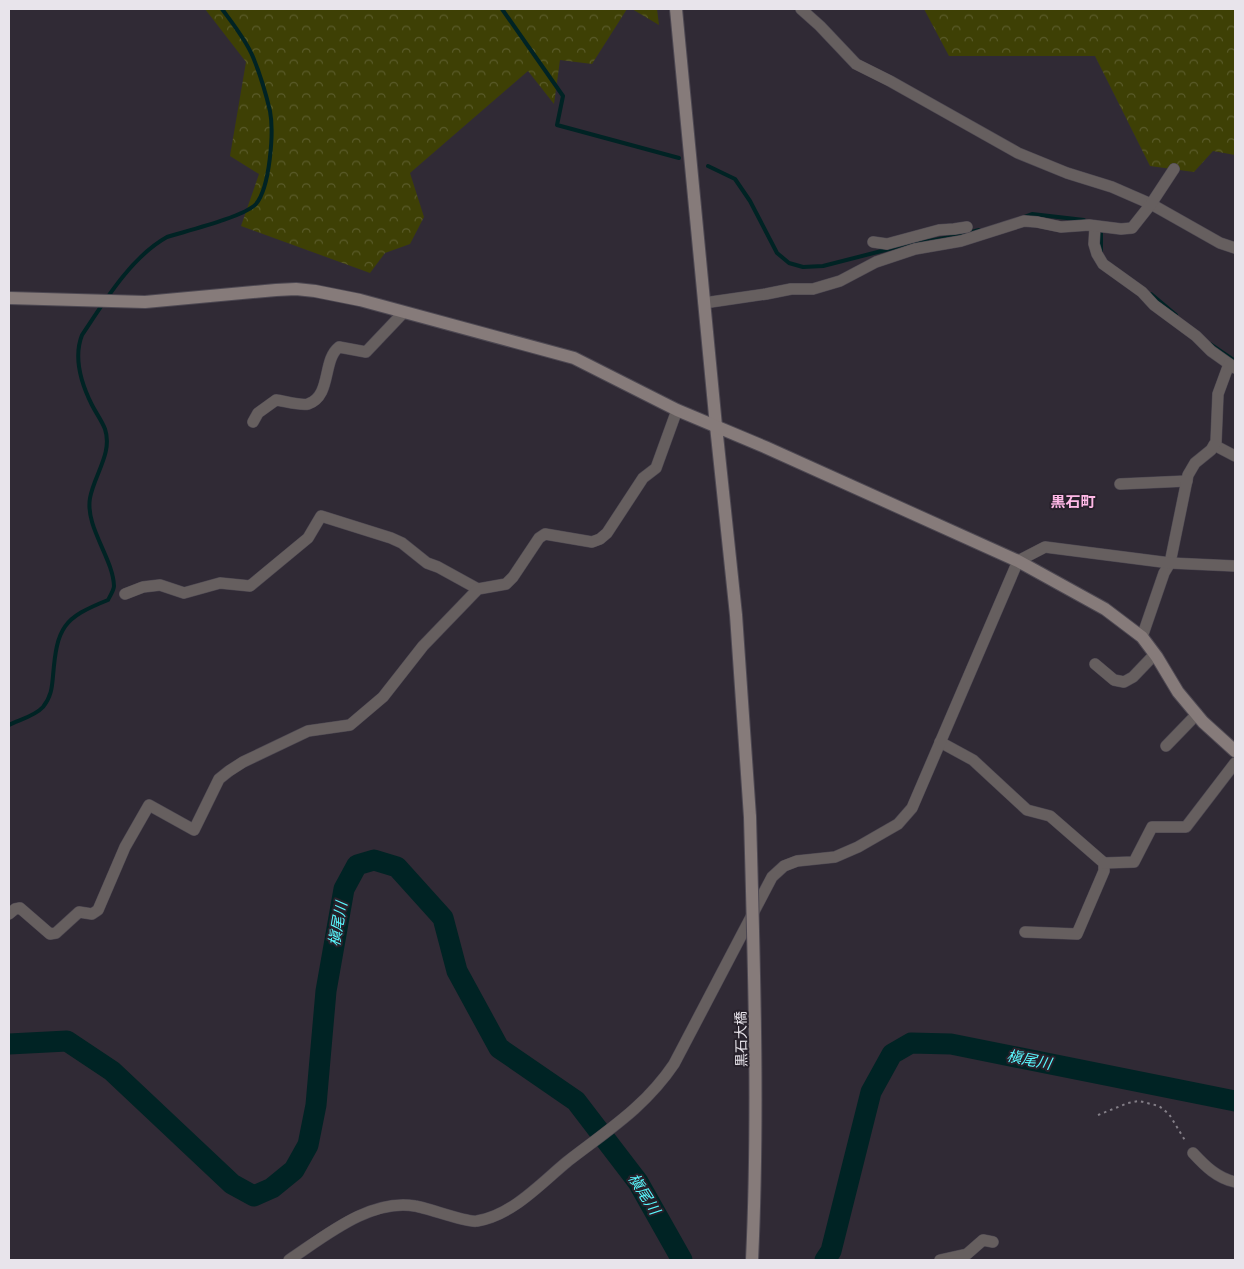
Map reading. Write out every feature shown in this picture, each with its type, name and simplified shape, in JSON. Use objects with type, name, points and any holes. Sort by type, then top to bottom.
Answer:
[{"type":"street","name":"黒石大橋","points":[[676,9],[736,615],[750,817],[757,1092],[756,1182],[752,1260]]},
{"type":"street","points":[[801,9],[856,64],[1018,152],[1067,173],[1112,187],[1151,204],[1220,243],[1235,248]]},
{"type":"street","points":[[704,303],[766,294],[791,288],[813,289],[840,280],[876,262],[915,249],[962,241],[1024,221],[1061,227],[1132,228],[1151,204],[1174,169]]},
{"type":"street","points":[[1095,226],[1094,244],[1103,264],[1142,292],[1154,305],[1232,366],[1218,394],[1216,442],[1211,450],[1194,463],[1188,475],[1170,563],[1164,572],[1142,636]]},
{"type":"street","points":[[873,242],[887,244],[939,230],[967,227]]},
{"type":"street","points":[[947,230],[950,243]]},
{"type":"street","points":[[9,298],[145,302],[296,289],[360,300],[574,358],[677,410],[1018,561],[1105,609],[1142,636],[1178,692],[1235,752]]},
{"type":"street","points":[[253,422],[258,413],[276,400],[306,404],[315,400],[323,390],[333,352],[339,347],[366,352],[404,312]]},
{"type":"street","points":[[9,914],[15,909],[20,908],[50,934],[56,933],[79,912],[92,914],[98,910],[125,847],[149,805],[194,830],[220,779],[229,771],[242,762],[308,731],[350,725],[383,697],[424,646],[478,589],[506,584],[513,577],[539,538],[545,534],[592,542],[600,539],[607,533],[643,478],[656,468],[677,410]]},
{"type":"street","points":[[1214,445],[1235,456]]},
{"type":"street","points":[[1120,484],[1187,481]]},
{"type":"street","points":[[125,594],[160,585],[184,593],[220,584],[250,586],[308,538],[320,516],[402,543],[427,563],[478,589]]},
{"type":"street","points":[[289,1260],[354,1218],[393,1206],[414,1206],[475,1222],[488,1219],[516,1205],[568,1161],[628,1115],[660,1084],[674,1064],[772,877],[784,866],[798,861],[835,857],[858,847],[898,824],[912,808],[1018,561],[1045,547],[1170,563],[1235,566]]},
{"type":"street","points":[[1095,664],[1114,680],[1124,682],[1133,676],[1155,654]]},
{"type":"street","points":[[1166,746],[1197,714]]},
{"type":"street","points":[[940,742],[973,760],[1028,810],[1050,816],[1104,863],[1134,862],[1152,827],[1186,827],[1235,764]]},
{"type":"street","points":[[1025,932],[1077,934],[1104,871],[1104,863]]},
{"type":"street","points":[[1193,1153],[1214,1173],[1224,1179],[1235,1182]]},
{"type":"street","points":[[940,1260],[968,1254],[983,1240],[993,1242]]},
{"type":"path","points":[[1098,1115],[1128,1103],[1139,1101],[1160,1106],[1169,1114],[1193,1153]]},
{"type":"green space","points":[[205,9],[627,9],[592,64],[560,60],[554,104],[528,71],[410,173],[424,217],[410,244],[385,253],[370,273],[241,226],[259,174],[230,156],[246,62]]},
{"type":"green space","points":[[632,9],[657,9],[659,25]]},
{"type":"green space","points":[[924,9],[1235,9],[1235,155],[1213,151],[1194,172],[1150,166],[1095,56],[949,56]]},
{"type":"waterway","points":[[9,725],[43,707],[51,692],[57,646],[65,626],[81,613],[108,600],[114,588],[109,565],[95,531],[90,509],[92,489],[105,455],[107,438],[104,426],[85,389],[80,371],[78,353],[82,335],[119,281],[154,246],[167,237],[228,219],[250,209],[256,204],[265,185],[271,145],[270,111],[256,64],[250,51],[222,9]]},
{"type":"waterway","points":[[502,9],[563,96],[557,125],[679,158]]},
{"type":"waterway","points":[[708,166],[735,179],[750,201],[777,253],[789,263],[803,267],[823,266],[901,246],[979,230]]},
{"type":"waterway","points":[[1024,217],[1032,214],[1084,220]]},
{"type":"waterway","points":[[1101,228],[1101,251]]},
{"type":"waterway","points":[[1151,294],[1176,315]]},
{"type":"waterway","points":[[1210,344],[1235,361]]},
{"type":"waterway","name":"槇尾川","points":[[9,1044],[67,1041],[112,1071],[232,1184],[254,1196],[272,1188],[294,1170],[308,1145],[316,1105],[326,991],[344,889],[357,865],[374,860],[397,867],[443,918],[457,971],[499,1048],[576,1101],[638,1182],[682,1260]]},
{"type":"waterway","name":"槇尾川","points":[[825,1260],[831,1251],[871,1092],[892,1054],[911,1043],[951,1044],[1235,1101]]},
{"type":"district","name":"黒石町","points":[[1073,502]]}]
